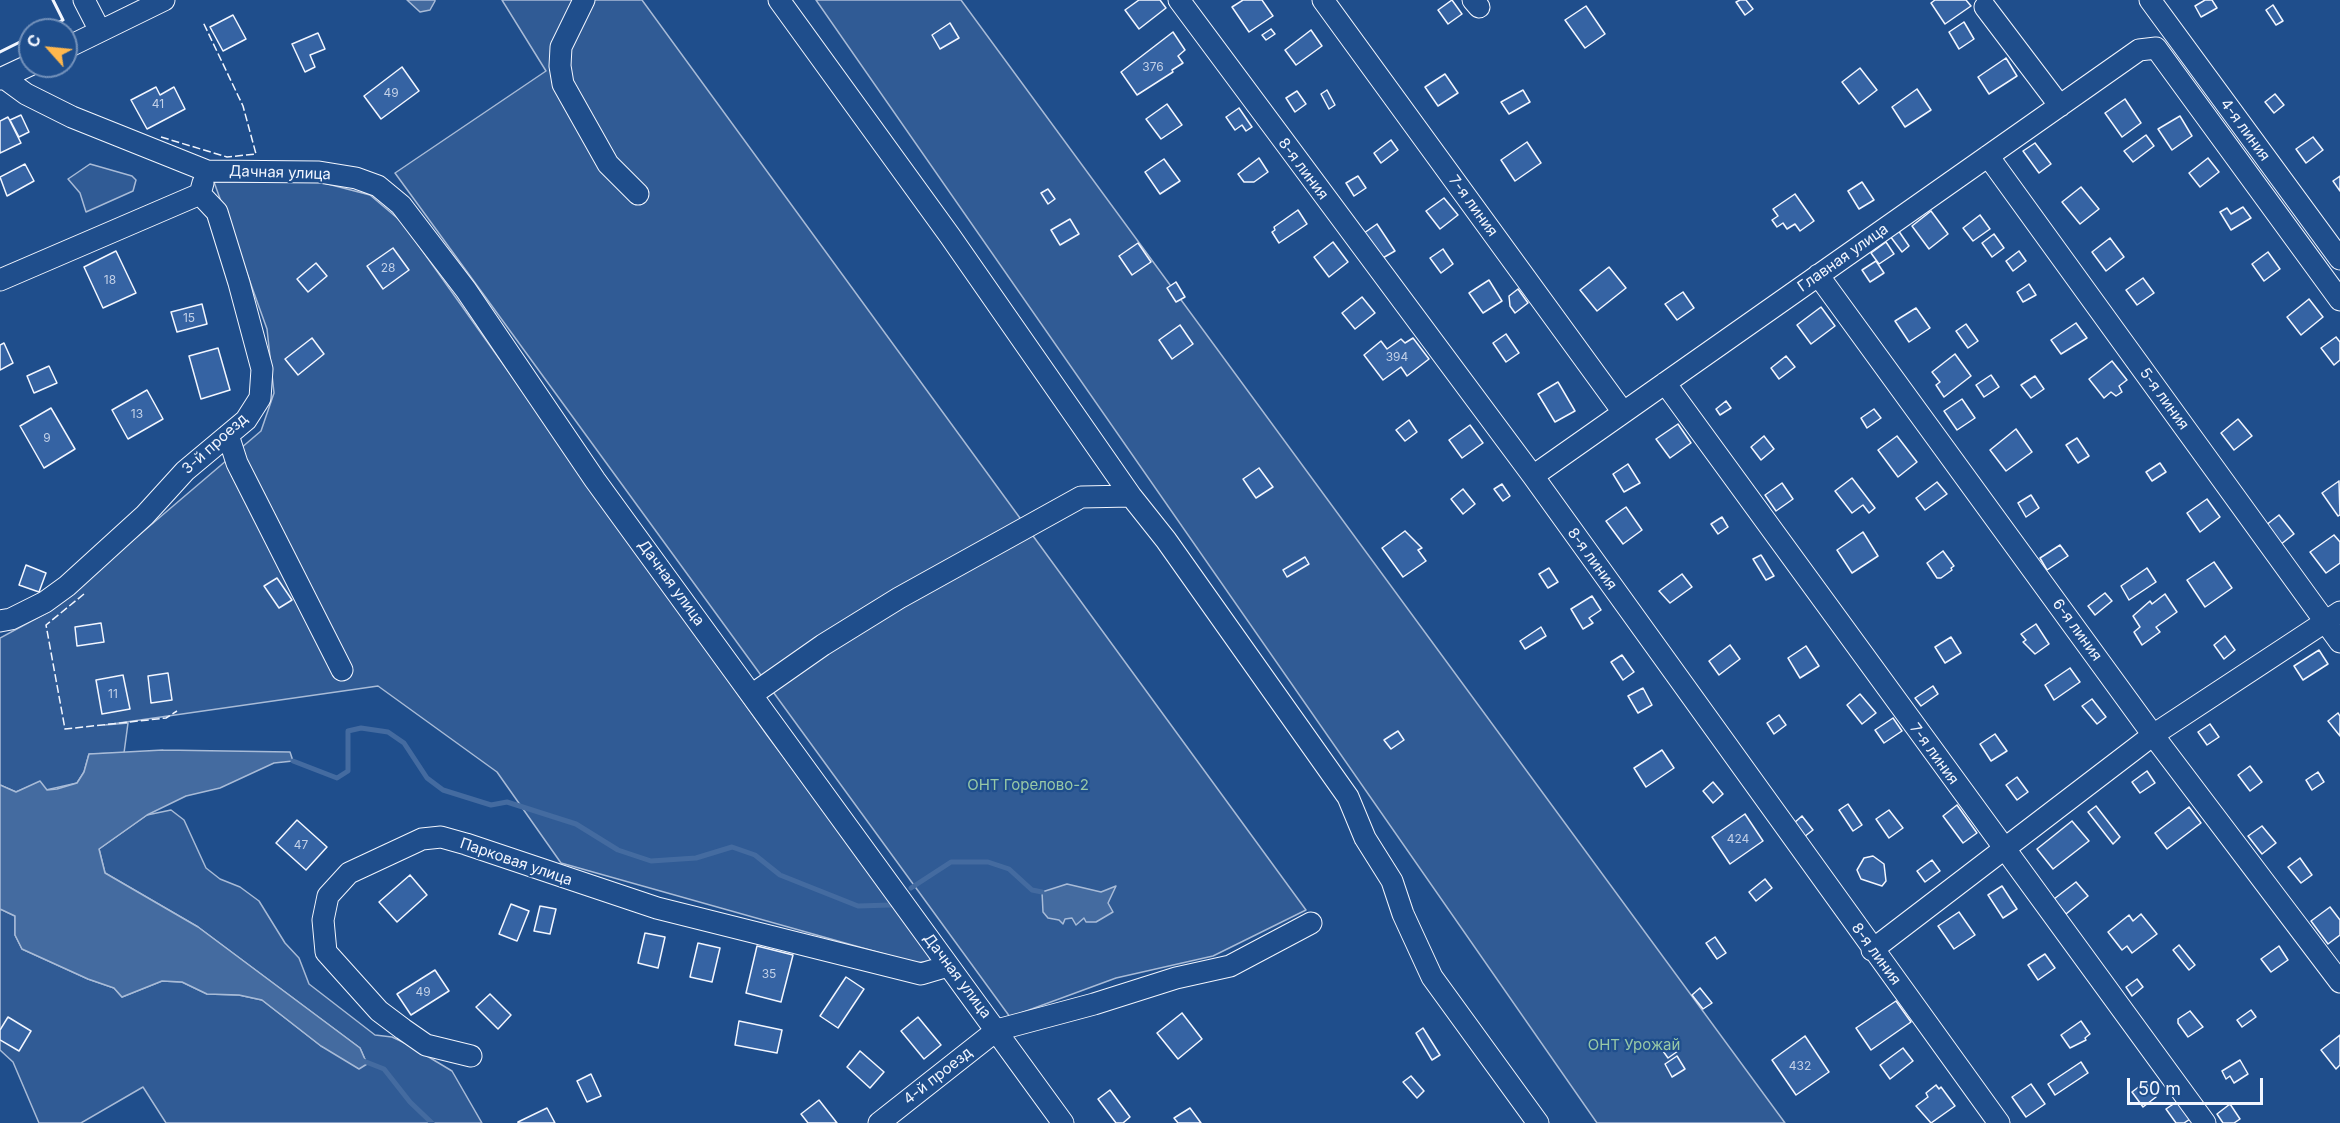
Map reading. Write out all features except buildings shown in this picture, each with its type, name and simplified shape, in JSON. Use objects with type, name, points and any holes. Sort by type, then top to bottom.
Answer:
[{"type":"street","points":[[84,0],[100,31]]},
{"type":"street","points":[[78,42],[164,0]]},
{"type":"street","points":[[584,0],[561,47],[560,66],[563,84],[608,164],[638,194]]},
{"type":"street","points":[[779,0],[950,236],[1131,496],[1173,549],[1347,797],[1365,838],[1392,881],[1403,914],[1432,977],[1538,1123]]},
{"type":"street","name":"8-я линия","points":[[1179,0],[1533,476],[1872,950],[1999,1123]]},
{"type":"street","name":"7-я линия","points":[[1323,0],[1623,412]]},
{"type":"street","name":"4-я линия","points":[[2159,3],[2340,259]]},
{"type":"street","points":[[1985,7],[2060,106]]},
{"type":"street","name":"Главная улица","points":[[1533,476],[2139,50],[2156,48],[2340,300]]},
{"type":"street","points":[[2,78],[18,71]]},
{"type":"street","name":"Дачная улица","points":[[2,78],[26,94],[64,113],[207,171],[319,172],[347,176],[378,186],[400,205],[466,290],[595,480],[753,694],[1063,1123]]},
{"type":"street","name":"5-я линия","points":[[1988,156],[2333,617],[2340,642]]},
{"type":"street","name":"Дачная улица","points":[[200,194],[207,171]]},
{"type":"street","points":[[0,280],[200,194]]},
{"type":"street","name":"3-й проезд","points":[[0,621],[11,619],[45,602],[121,537],[185,471],[246,420],[260,398],[262,369],[217,212],[200,194]]},
{"type":"street","name":"6-я линия","points":[[1818,275],[2153,735],[2340,982]]},
{"type":"street","name":"7-я линия","points":[[1665,383],[2002,848],[2205,1123]]},
{"type":"street","points":[[228,435],[237,463],[342,670]]},
{"type":"street","points":[[753,694],[824,645],[899,598],[1082,497],[1131,496]]},
{"type":"street","points":[[1872,950],[2002,848],[2153,735],[2333,617]]},
{"type":"street","name":"Парковая улица","points":[[471,1056],[426,1045],[403,1029],[379,1011],[326,952],[323,920],[328,896],[349,873],[422,839],[441,837],[657,908],[921,974],[948,966]]},
{"type":"street","points":[[997,1030],[1094,1004],[1176,978],[1230,966],[1311,923]]},
{"type":"street","name":"4-й проезд","points":[[879,1123],[997,1030]]},
{"type":"green space","name":"ОНТ Горелово-2","points":[[502,0],[642,0],[1306,910],[1213,956],[1116,978],[1010,1017],[395,173],[546,71]]},
{"type":"green space","name":"ОНТ Урожай","points":[[816,0],[961,0],[1785,1123],[1597,1123]]},
{"type":"green space","points":[[90,164],[132,176],[136,180],[133,191],[86,212],[80,193],[68,179]]},
{"type":"green space","points":[[214,182],[320,182],[370,195],[402,222],[767,735],[936,960],[916,963],[561,863],[497,772],[378,686],[105,725],[128,723],[124,753],[89,754],[84,772],[77,783],[46,790],[40,782],[16,792],[0,785],[0,638],[50,611],[261,431],[274,393],[267,329]]},
{"type":"green space","points":[[171,810],[184,820],[206,868],[220,879],[240,887],[259,901],[285,943],[299,958],[309,984],[375,1035],[392,1037],[407,1044],[452,1071],[482,1123],[166,1123],[143,1087],[81,1123],[39,1123],[13,1062],[0,1050],[0,909],[15,916],[15,935],[22,949],[88,979],[114,988],[122,997],[162,981],[182,982],[207,994],[239,995],[262,1000],[321,1046],[367,1064],[360,1048],[198,927],[105,873],[99,849],[147,815]]},
{"type":"shaded area","points":[[407,0],[435,1],[430,10],[420,12]]},
{"type":"shaded area","points":[[163,750],[290,752],[293,761],[274,763],[220,788],[186,796],[147,815],[99,849],[105,873],[198,927],[360,1048],[367,1064],[359,1069],[321,1046],[262,1000],[239,995],[207,994],[182,982],[162,981],[122,997],[114,988],[88,979],[22,949],[15,935],[15,916],[0,909],[0,785],[16,792],[40,781],[47,790],[57,789],[77,783],[84,772],[89,754]]},
{"type":"shaded area","points":[[1067,884],[1101,892],[1116,886],[1108,903],[1113,912],[1096,922],[1086,922],[1084,918],[1076,925],[1072,918],[1065,919],[1063,924],[1059,920],[1048,918],[1043,912],[1042,892]]},
{"type":"waterway","points":[[293,761],[337,778],[348,771],[348,731],[361,728],[388,732],[404,743],[427,778],[443,790],[491,805],[507,802],[576,824],[618,850],[651,861],[696,858],[732,847],[755,855],[780,875],[858,906],[891,905]]},
{"type":"waterway","points":[[911,888],[951,862],[988,862],[1009,869],[1032,890],[1042,892]]},
{"type":"waterway","points":[[361,1060],[384,1069],[410,1102],[432,1123]]},
{"type":"fence","points":[[161,137],[227,157],[256,154],[243,106],[203,22]]},
{"type":"fence","points":[[84,594],[46,625],[65,729],[166,718],[177,711]]},
{"type":"wall","points":[[53,0],[62,18]]},
{"type":"wall","points":[[0,52],[18,43]]}]
